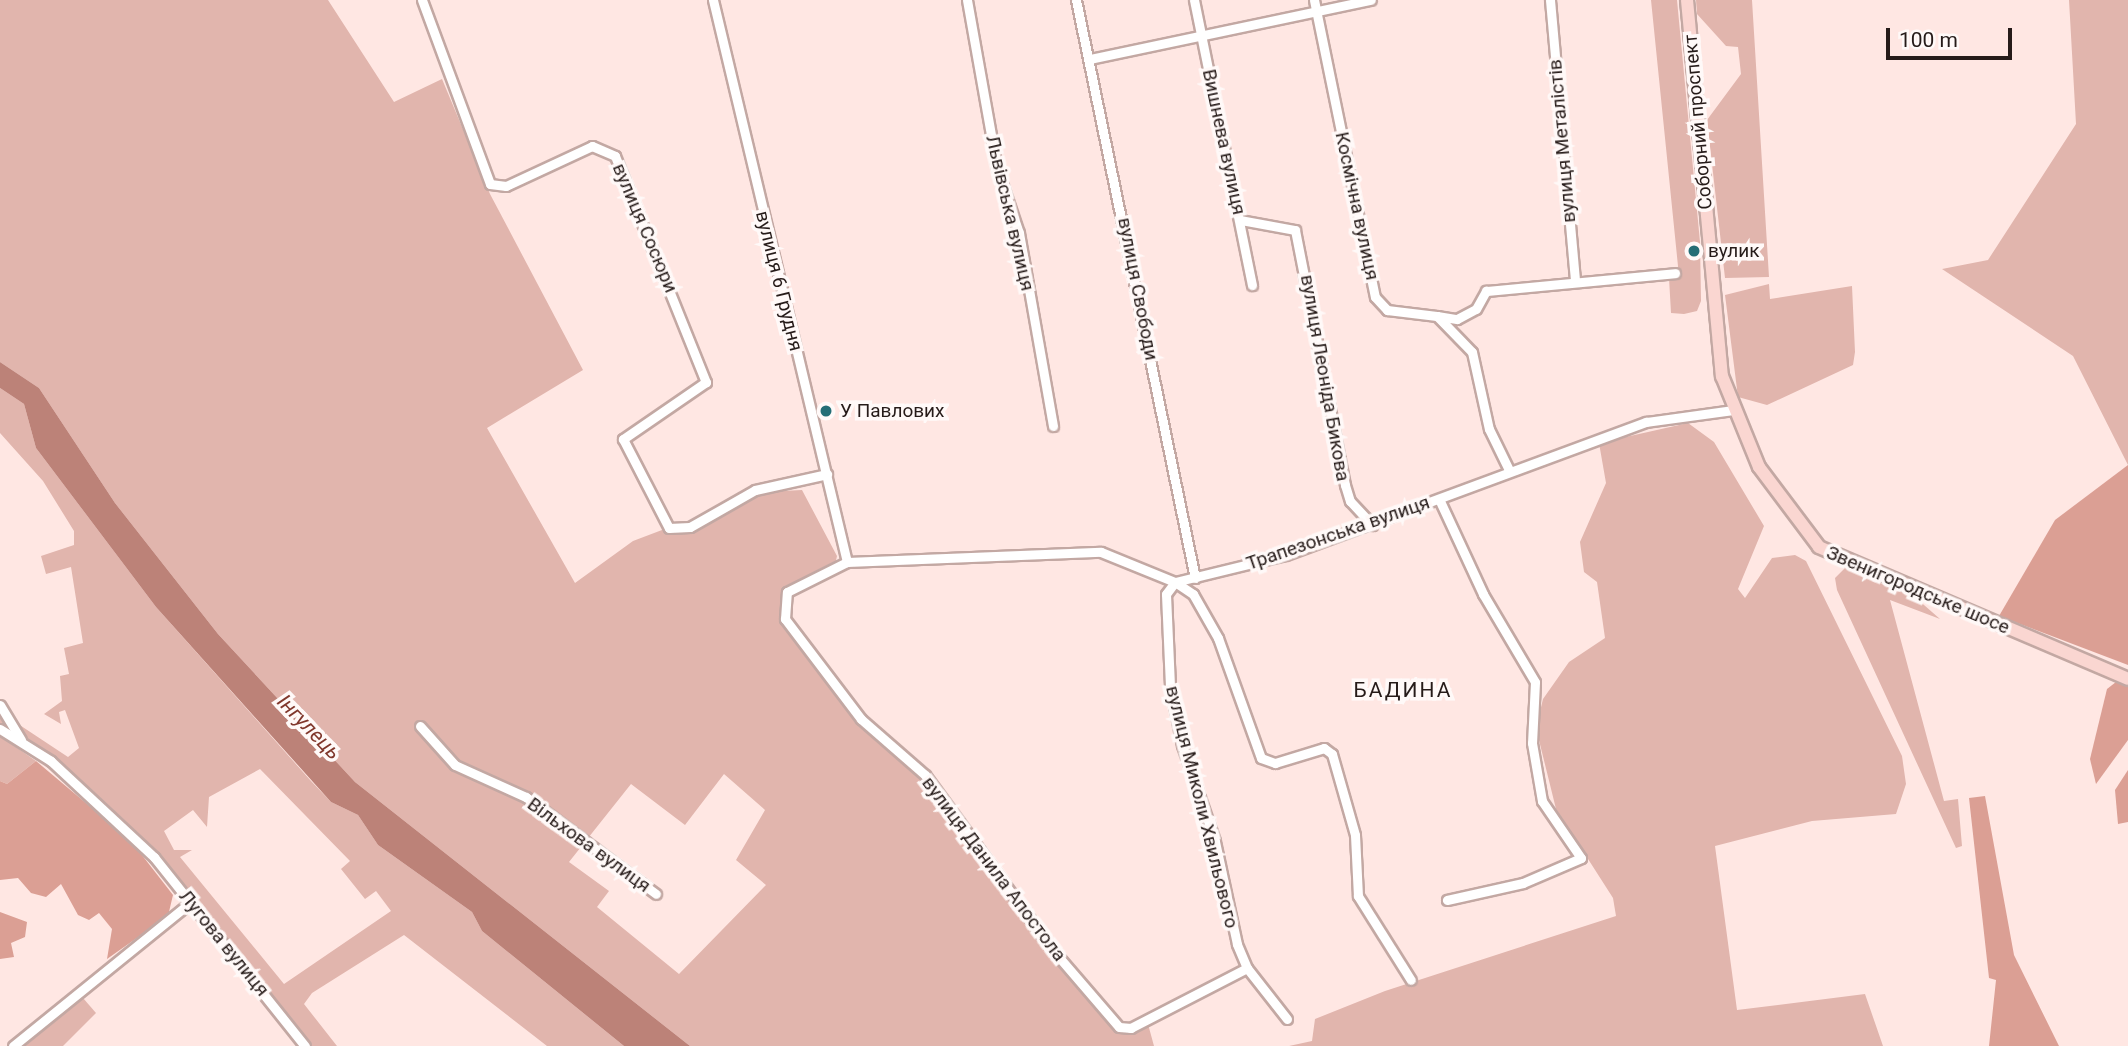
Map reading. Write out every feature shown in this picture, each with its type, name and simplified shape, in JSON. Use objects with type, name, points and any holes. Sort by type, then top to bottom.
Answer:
[{"type":"main road","name":"Соборний проспект","points":[[1687,0],[1716,333],[1734,410]]},
{"type":"main road","name":"Звенигородське шосе","points":[[1734,410],[1759,467],[1819,547],[2128,678]]},
{"type":"street","name":"вулиця Сосюри","points":[[422,0],[490,184],[506,186],[592,146],[615,156],[706,382],[623,439],[669,528],[690,527],[755,491],[827,474]]},
{"type":"street","name":"вулиця 6 Грудня","points":[[713,0],[846,562]]},
{"type":"street","name":"Львівська вулиця","points":[[967,0],[997,168],[1019,233],[1053,426]]},
{"type":"street","name":"вулиця Свободи","points":[[1076,0],[1195,578]]},
{"type":"street","name":"Вишнева вулиця","points":[[1194,0],[1252,285]]},
{"type":"street","points":[[1090,59],[1201,35],[1315,5],[1371,0]]},
{"type":"street","name":"вулиця Металістів","points":[[1550,0],[1575,281]]},
{"type":"street","name":"Космічна вулиця","points":[[1315,5],[1375,298],[1387,310],[1457,319],[1476,309],[1486,291],[1575,281]]},
{"type":"street","name":"вулиця Леоніда Бикова","points":[[1240,220],[1295,230],[1304,262],[1337,455],[1350,502],[1372,525]]},
{"type":"street","points":[[1575,281],[1675,273]]},
{"type":"street","points":[[1437,316],[1472,352],[1489,429],[1509,470]]},
{"type":"street","name":"Трапезонська вулиця","points":[[1175,582],[1372,525],[1509,470],[1646,422],[1734,410]]},
{"type":"street","points":[[1439,499],[1483,594],[1535,682],[1532,743],[1542,800],[1581,858],[1523,883],[1447,900]]},
{"type":"street","points":[[846,562],[1101,552],[1175,582],[1193,594],[1218,639],[1261,758],[1275,763],[1324,748],[1332,754],[1355,835],[1358,896],[1411,979]]},
{"type":"street","name":"вулиця Данила Апостола","points":[[846,562],[787,592],[783,603],[785,619],[861,719],[925,775],[1052,949],[1119,1027],[1131,1028],[1247,968]]},
{"type":"street","name":"вулиця Миколи Хвильового","points":[[1175,582],[1166,594],[1170,686],[1247,968],[1287,1019]]},
{"type":"street","points":[[0,705],[23,743]]},
{"type":"street","name":"Вільхова вулиця","points":[[420,726],[455,765],[526,797],[656,894]]},
{"type":"street","points":[[0,729],[23,743]]},
{"type":"street","name":"Лугова вулиця","points":[[23,743],[140,842],[305,1046]]},
{"type":"street","points":[[13,1046],[191,902]]},
{"type":"shaded area","points":[[0,0],[328,0],[394,102],[442,79],[490,194],[583,370],[487,428],[575,583],[633,541],[662,530],[692,532],[760,492],[802,490],[837,556],[835,565],[786,589],[780,600],[782,619],[857,721],[923,776],[1054,956],[1117,1029],[1148,1024],[1154,1046],[690,1046],[355,782],[218,634],[115,503],[39,388],[0,362]],"holes":[[[724,774],[765,810],[736,860],[766,885],[679,974],[597,907],[609,891],[569,862],[631,784],[685,825]]]},
{"type":"shaded area","points":[[1651,0],[1677,0],[1700,242],[1701,301],[1697,311],[1684,314],[1671,313],[1669,278],[1679,276]]},
{"type":"shaded area","points":[[1696,0],[1752,0],[1769,277],[1725,278],[1707,120],[1741,74],[1738,47],[1726,46],[1697,14]]},
{"type":"shaded area","points":[[2069,0],[2128,0],[2128,465],[2073,356],[1942,269],[1988,260],[2076,124]]},
{"type":"shaded area","points":[[1769,284],[1770,299],[1852,286],[1855,352],[1853,365],[1767,405],[1738,397],[1725,295]]},
{"type":"shaded area","points":[[0,362],[39,388],[115,503],[218,634],[355,782],[690,1046],[624,1046],[482,931],[472,912],[378,845],[358,815],[331,802],[156,607],[36,448],[24,404],[0,388]]},
{"type":"shaded area","points":[[0,388],[24,404],[36,448],[156,607],[311,781],[331,802],[358,815],[378,845],[472,912],[482,931],[624,1046],[547,1046],[404,935],[312,993],[304,1004],[337,1046],[307,1046],[153,852],[59,766],[0,727],[0,712],[68,757],[79,748],[65,710],[59,712],[61,724],[44,714],[62,701],[60,676],[69,674],[64,648],[83,643],[71,567],[46,574],[41,556],[74,545],[74,531],[43,481],[0,433]],"holes":[[[260,769],[350,861],[341,869],[365,899],[376,891],[391,911],[284,984],[180,857],[192,850],[174,850],[164,831],[193,810],[207,827],[209,797]]]},
{"type":"shaded area","points":[[1688,423],[1714,442],[1764,526],[1738,589],[1745,598],[1772,558],[1795,555],[1806,561],[1902,756],[1906,784],[1896,814],[1812,821],[1715,846],[1737,1010],[1865,994],[1883,1046],[1289,1046],[1312,1041],[1315,1019],[1385,991],[1616,916],[1613,898],[1556,809],[1536,728],[1543,699],[1569,662],[1605,638],[1597,582],[1584,572],[1580,542],[1606,483],[1599,443]]},
{"type":"shaded area","points":[[2128,465],[2128,665],[1999,616],[2055,520]]},
{"type":"shaded area","points":[[1845,568],[1916,598],[1940,619],[1890,600],[1944,801],[1958,799],[1962,846],[1956,848],[1837,590],[1835,578]]},
{"type":"shaded area","points":[[2116,682],[2128,687],[2128,740],[2096,784],[2090,759],[2107,689]]},
{"type":"shaded area","points":[[0,736],[36,761],[7,784],[0,781]]},
{"type":"shaded area","points":[[36,761],[131,841],[173,895],[168,916],[107,959],[112,929],[99,913],[89,920],[78,915],[61,884],[46,897],[31,893],[18,878],[0,880],[0,781],[7,784]]},
{"type":"shaded area","points":[[2128,770],[2128,822],[2118,824],[2115,790]]},
{"type":"shaded area","points":[[1985,796],[2014,955],[2059,1046],[1989,1046],[1996,980],[1989,978],[1969,798]]},
{"type":"shaded area","points":[[0,912],[27,922],[25,937],[11,943],[14,957],[0,959]]},
{"type":"shaded area","points":[[83,998],[96,1013],[63,1046],[23,1046]]},
{"type":"place","name":"вулик","points":[[1694,251]]},
{"type":"place","name":"У Павлових","points":[[826,411]]},
{"type":"district","name":"БАДИНА","points":[[1403,690]]},
{"type":"water label","name":"Інгулець","points":[[309,727]]}]
